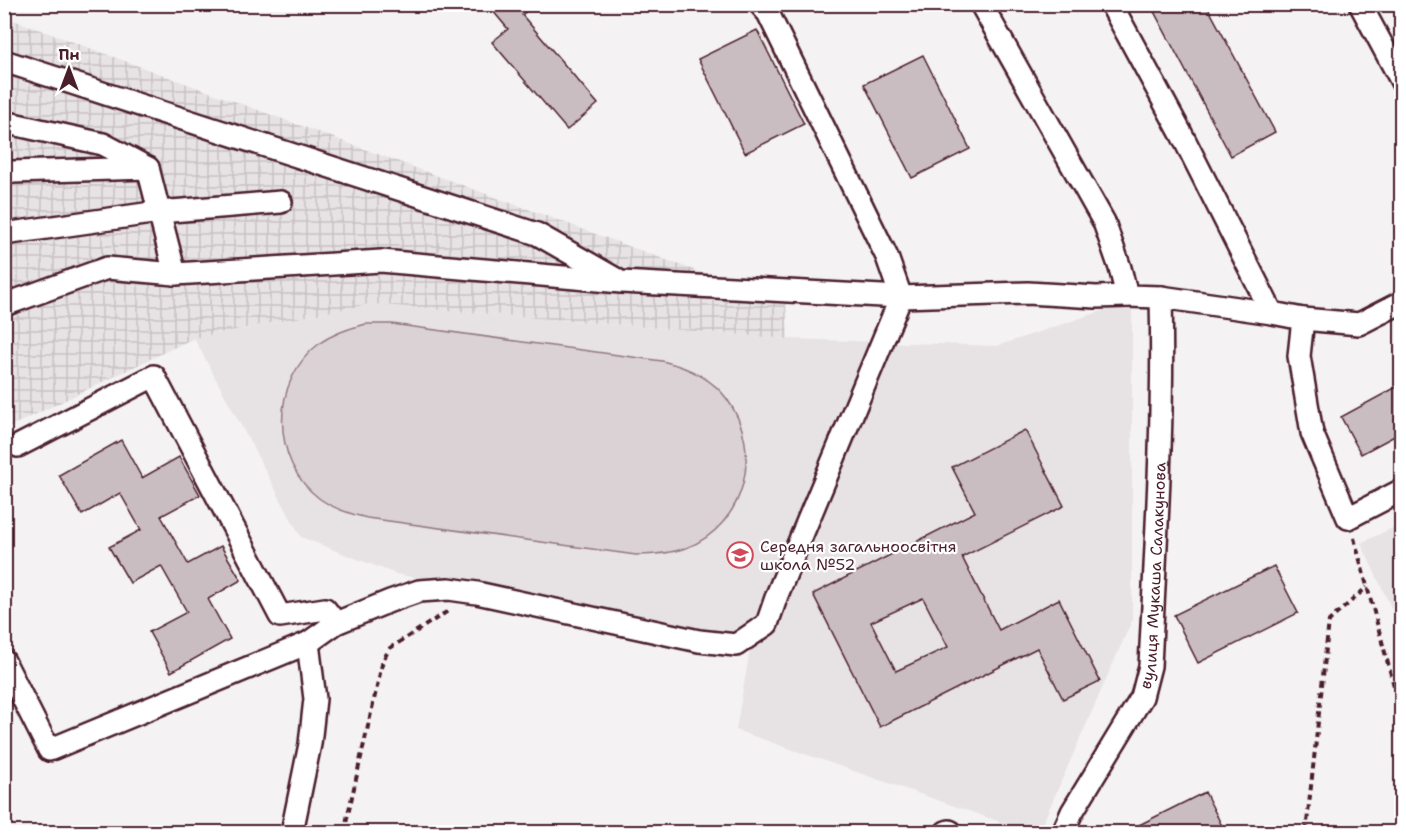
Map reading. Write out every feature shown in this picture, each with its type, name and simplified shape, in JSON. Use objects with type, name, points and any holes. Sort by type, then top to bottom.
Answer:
[{"type":"street","points":[[4,661],[49,750],[308,643],[336,623],[419,591],[449,589],[477,593],[699,641],[736,645],[767,624],[781,584],[901,297],[887,256],[768,13],[760,4]]},
{"type":"street","points":[[981,4],[1104,222],[1127,296]]},
{"type":"street","points":[[1111,4],[1182,135],[1272,313]]},
{"type":"street","points":[[1360,4],[1401,82]]},
{"type":"street","points":[[4,61],[537,234],[621,282]]},
{"type":"street","points":[[4,122],[103,144],[148,168],[176,274]]},
{"type":"street","points":[[4,174],[148,168]]},
{"type":"street","points":[[4,234],[159,212],[281,202]]},
{"type":"street","points":[[4,305],[108,268],[176,274],[381,261],[621,282],[901,297],[1028,293],[1095,297],[1161,297],[1303,319],[1359,324],[1401,302]]},
{"type":"street","name":"вулиця Мукаша Салакунова","points":[[1066,830],[1072,812],[1143,697],[1150,666],[1160,471],[1161,297]]},
{"type":"street","points":[[1303,319],[1299,356],[1312,433],[1348,518],[1401,490]]},
{"type":"street","points":[[18,446],[154,376],[280,616],[325,609],[336,623]]},
{"type":"street","points":[[292,832],[310,744],[315,699],[308,643]]},
{"type":"street","points":[[946,832],[951,832]]},
{"type":"path","points":[[1348,518],[1401,708]]},
{"type":"path","points":[[1306,832],[1329,621],[1367,587]]},
{"type":"path","points":[[344,832],[383,660],[390,648],[477,593]]},
{"type":"shaded area","points":[[5,17],[786,304],[788,339],[370,304],[194,338],[5,429]]},
{"type":"shaded area","name":"Середня загальноосвітня школа №52","points":[[1132,301],[1132,620],[1039,832],[1029,832],[736,730],[752,639],[396,574],[301,537],[194,338],[370,304],[788,339],[997,346]]},
{"type":"shaded area","points":[[366,324],[392,324],[662,361],[698,374],[721,391],[727,399],[738,419],[745,441],[746,462],[743,484],[735,504],[723,522],[707,537],[686,548],[661,554],[636,555],[367,518],[331,506],[320,499],[304,483],[292,464],[285,443],[282,421],[285,399],[292,378],[304,359],[320,343],[342,331]]},
{"type":"shaded area","points":[[1401,524],[1401,629],[1361,543]]},
{"type":"building","points":[[487,4],[534,4],[522,15],[598,104],[567,130],[492,42],[508,29]]},
{"type":"building","points":[[1150,4],[1206,4],[1275,132],[1231,156]]},
{"type":"building","points":[[757,30],[804,124],[745,153],[698,59]]},
{"type":"building","points":[[923,55],[970,149],[912,178],[864,84]]},
{"type":"building","points":[[1402,384],[1402,432],[1361,454],[1341,417]]},
{"type":"building","points":[[1025,430],[1064,506],[962,557],[999,630],[1059,599],[1100,681],[1063,699],[1037,648],[880,727],[813,594],[975,512],[952,467]],"holes":[[[923,598],[948,647],[896,671],[871,622]]]},
{"type":"building","points":[[121,440],[142,478],[179,457],[200,495],[161,516],[188,564],[221,546],[241,580],[208,599],[230,639],[171,672],[149,632],[187,612],[161,566],[130,583],[109,547],[141,530],[120,493],[82,515],[59,475]]},
{"type":"building","points":[[1274,566],[1298,613],[1198,663],[1174,615]]},
{"type":"building","points":[[1205,792],[1225,832],[1125,832]]},
{"type":"place","name":"Середня загальноосвітня школа №52","points":[[740,555]]}]
